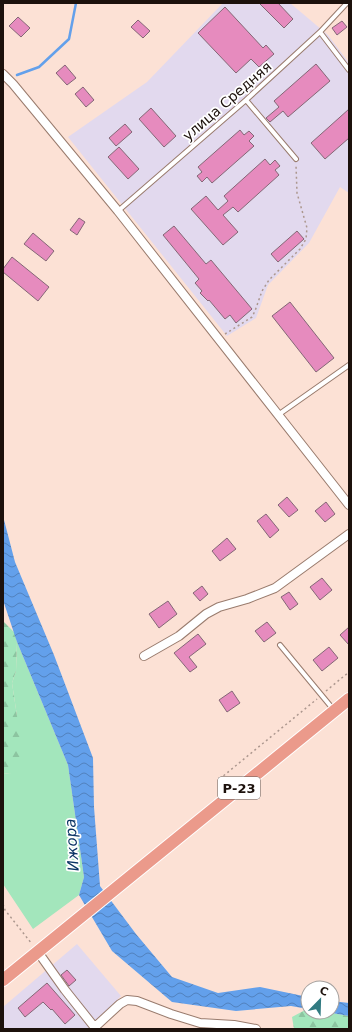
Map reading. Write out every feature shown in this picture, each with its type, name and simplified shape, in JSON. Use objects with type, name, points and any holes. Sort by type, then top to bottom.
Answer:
[{"type":"main road","name":"Р-23","points":[[3,980],[349,699]]},
{"type":"street","points":[[3,74],[13,84],[118,211],[349,505]]},
{"type":"street","points":[[144,656],[179,636],[206,614],[219,607],[247,599],[275,588],[349,534]]},
{"type":"street","points":[[38,952],[65,990],[96,1028],[120,1004],[127,1000],[137,1001],[200,1023],[234,1025],[256,1029]]},
{"type":"lane","name":"улица Средняя","points":[[118,211],[246,100],[320,32],[347,3]]},
{"type":"lane","points":[[320,32],[349,70]]},
{"type":"lane","points":[[246,100],[296,159]]},
{"type":"lane","points":[[278,415],[349,365]]},
{"type":"lane","points":[[280,645],[334,711]]},
{"type":"path","points":[[218,338],[252,317],[262,291],[269,280],[300,249],[306,240],[307,228],[297,192],[296,159]]},
{"type":"path","points":[[220,804],[222,777],[349,672]]},
{"type":"path","points":[[3,904],[5,910],[38,952]]},
{"type":"shaded area","points":[[223,3],[290,3],[328,35],[349,63],[349,193],[340,187],[309,243],[268,285],[256,318],[227,336],[68,137],[147,82]]},
{"type":"shaded area","points":[[77,944],[121,996],[90,1029],[3,1029],[3,1007]]},
{"type":"green space","points":[[3,621],[15,633],[17,642],[16,671],[12,683],[24,752],[10,774],[3,773]]},
{"type":"green space","points":[[17,642],[68,765],[84,877],[79,895],[33,929],[3,884],[3,773],[10,774],[17,716],[12,683],[16,671]]},
{"type":"green space","points":[[300,1013],[300,1020],[340,1020],[340,1014],[349,1016],[349,1029],[294,1029],[292,1017]]},
{"type":"water","name":"Ижора","points":[[3,516],[15,562],[54,655],[93,758],[94,807],[100,886],[136,934],[172,977],[218,993],[260,987],[300,995],[300,1008],[291,1006],[236,1011],[172,1002],[112,951],[79,895],[84,877],[68,765],[17,642],[3,600]]},
{"type":"water","points":[[340,1002],[349,1003],[349,1016],[340,1014]]},
{"type":"building","points":[[259,3],[278,3],[293,19],[284,28]]},
{"type":"building","points":[[225,7],[263,48],[266,45],[274,54],[259,67],[251,59],[236,73],[198,33]]},
{"type":"building","points":[[18,17],[30,28],[21,37],[9,26]]},
{"type":"building","points":[[138,20],[150,31],[143,38],[131,27]]},
{"type":"building","points":[[342,21],[347,27],[337,35],[332,28]]},
{"type":"building","points":[[316,64],[330,81],[288,117],[283,111],[270,122],[266,118],[279,107],[274,101]]},
{"type":"building","points":[[65,65],[76,78],[67,85],[56,73]]},
{"type":"building","points":[[83,87],[94,100],[86,107],[75,94]]},
{"type":"building","points":[[151,108],[176,136],[164,147],[139,119]]},
{"type":"building","points":[[349,109],[349,138],[325,159],[311,143]]},
{"type":"building","points":[[125,124],[132,132],[116,146],[109,138]]},
{"type":"building","points":[[240,130],[244,135],[249,131],[254,136],[249,141],[254,146],[212,183],[207,177],[202,182],[197,176],[202,172],[198,167]]},
{"type":"building","points":[[119,147],[139,169],[128,179],[108,157]]},
{"type":"building","points":[[265,159],[270,165],[275,160],[280,166],[275,170],[279,175],[238,212],[233,207],[223,215],[238,232],[223,245],[191,209],[206,196],[218,210],[228,201],[224,196]]},
{"type":"building","points":[[79,218],[85,222],[77,235],[70,230]]},
{"type":"building","points":[[174,226],[206,264],[211,260],[252,309],[236,323],[230,315],[225,319],[209,300],[208,301],[200,293],[202,291],[195,283],[199,279],[163,235]]},
{"type":"building","points":[[297,231],[304,239],[278,262],[271,254]]},
{"type":"building","points":[[33,233],[54,251],[46,261],[24,244]]},
{"type":"building","points":[[12,257],[49,287],[38,301],[3,272],[3,269]]},
{"type":"building","points":[[290,302],[334,358],[316,372],[272,316]]},
{"type":"building","points":[[287,497],[298,510],[289,517],[278,505]]},
{"type":"building","points":[[326,502],[335,514],[325,522],[315,511]]},
{"type":"building","points":[[266,514],[279,530],[270,538],[257,521]]},
{"type":"building","points":[[227,538],[236,549],[220,561],[212,551]]},
{"type":"building","points":[[322,578],[332,590],[320,600],[310,587]]},
{"type":"building","points":[[202,586],[208,594],[200,601],[193,593]]},
{"type":"building","points":[[289,592],[298,604],[290,610],[281,597]]},
{"type":"building","points":[[168,601],[177,614],[159,628],[149,614]]},
{"type":"building","points":[[267,622],[276,633],[264,642],[255,631]]},
{"type":"building","points":[[349,627],[349,645],[340,635]]},
{"type":"building","points":[[198,634],[206,644],[189,657],[197,667],[190,672],[174,653]]},
{"type":"building","points":[[329,647],[338,658],[322,671],[313,660]]},
{"type":"building","points":[[232,691],[240,703],[227,712],[219,700]]},
{"type":"building","points":[[67,970],[76,980],[69,986],[61,975]]},
{"type":"building","points":[[47,983],[75,1015],[65,1024],[52,1009],[51,1010],[43,1002],[25,1017],[18,1008]]},
{"type":"waterway","points":[[17,75],[39,67],[69,39],[76,3]]}]
